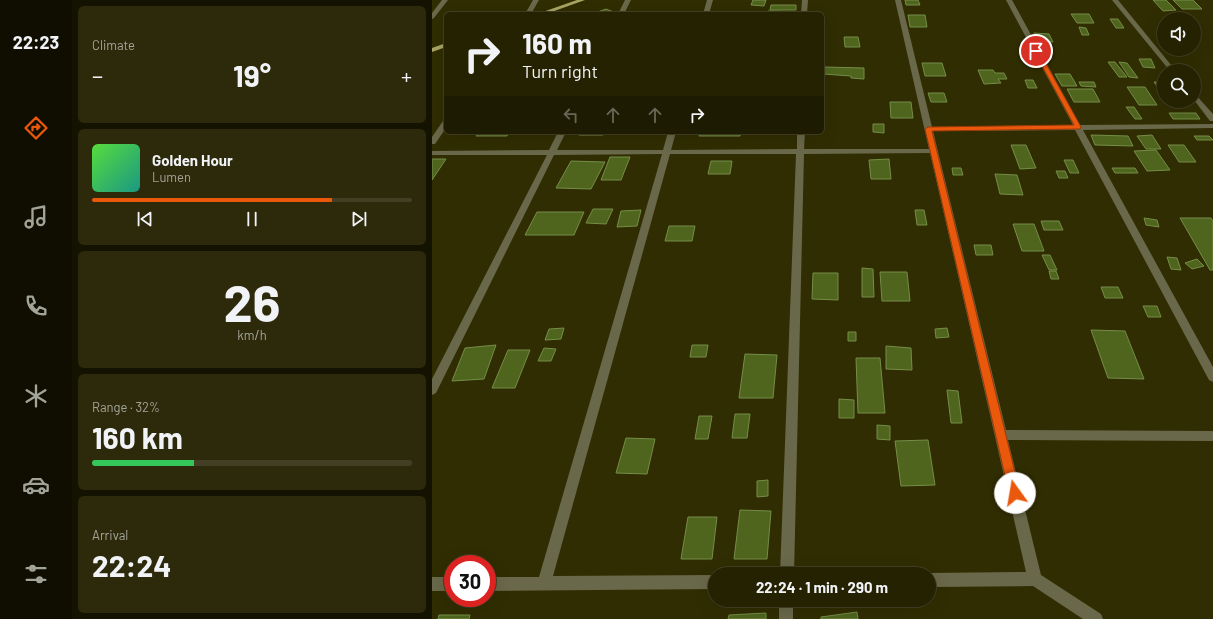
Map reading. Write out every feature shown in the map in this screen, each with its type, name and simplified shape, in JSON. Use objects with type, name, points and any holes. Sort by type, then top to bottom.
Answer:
[{"type":"main road","points":[[546,12],[582,0]]},
{"type":"main road","points":[[432,50],[444,46]]},
{"type":"street","points":[[432,17],[445,0]]},
{"type":"street","points":[[529,12],[536,0]]},
{"type":"street","points":[[622,12],[628,0]]},
{"type":"street","points":[[707,12],[710,0]]},
{"type":"street","points":[[804,12],[805,0]]},
{"type":"street","points":[[898,0],[1035,579]]},
{"type":"street","points":[[1009,0],[1213,377]]},
{"type":"street","points":[[1115,0],[1167,64]]},
{"type":"street","points":[[1201,104],[1213,119]]},
{"type":"street","points":[[928,129],[1213,126]]},
{"type":"street","points":[[432,142],[444,127]]},
{"type":"street","points":[[432,390],[561,134]]},
{"type":"street","points":[[544,583],[671,134]]},
{"type":"street","points":[[787,567],[801,134]]},
{"type":"street","points":[[432,153],[934,151]]},
{"type":"street","points":[[1001,435],[1213,436]]},
{"type":"street","points":[[936,580],[1035,579],[1096,619]]},
{"type":"street","points":[[496,584],[708,582]]},
{"type":"street","points":[[432,584],[444,584]]},
{"type":"street","points":[[786,607],[786,619]]},
{"type":"building","points":[[753,0],[766,0],[764,6],[751,5]]},
{"type":"building","points":[[905,0],[918,0],[920,5],[906,5]]},
{"type":"building","points":[[1153,0],[1166,0],[1176,10],[1163,11]]},
{"type":"building","points":[[1173,0],[1193,0],[1202,9],[1182,9]]},
{"type":"building","points":[[771,5],[796,5],[796,10],[770,10]]},
{"type":"building","points":[[606,9],[614,12],[598,12]]},
{"type":"building","points":[[768,11],[802,12],[768,12]]},
{"type":"building","points":[[1071,14],[1089,14],[1094,23],[1077,23]]},
{"type":"building","points":[[908,15],[925,15],[927,27],[910,27]]},
{"type":"building","points":[[1110,19],[1118,19],[1124,28],[1116,28]]},
{"type":"building","points":[[1079,27],[1086,28],[1089,35],[1082,35]]},
{"type":"building","points":[[1034,33],[1049,34],[1053,42],[1038,41]]},
{"type":"building","points":[[844,37],[858,37],[860,47],[845,47]]},
{"type":"building","points":[[1139,59],[1151,59],[1155,68],[1143,67]]},
{"type":"building","points":[[1108,62],[1115,62],[1127,77],[1119,77]]},
{"type":"building","points":[[1119,62],[1127,63],[1138,78],[1129,77]]},
{"type":"building","points":[[922,63],[942,63],[946,76],[925,76]]},
{"type":"building","points":[[824,67],[864,68],[864,79],[851,78],[851,76],[824,74]]},
{"type":"building","points":[[978,70],[993,70],[995,73],[1004,73],[1007,79],[998,79],[1001,83],[984,84]]},
{"type":"building","points":[[1055,74],[1070,74],[1077,86],[1062,86]]},
{"type":"building","points":[[1025,80],[1033,80],[1037,88],[1028,88]]},
{"type":"building","points":[[1079,82],[1094,82],[1096,87],[1081,86]]},
{"type":"building","points":[[1127,87],[1145,87],[1157,105],[1139,105]]},
{"type":"building","points":[[1067,89],[1093,89],[1100,102],[1074,102]]},
{"type":"building","points":[[928,93],[944,93],[947,102],[931,102]]},
{"type":"building","points":[[890,102],[911,102],[913,118],[891,118]]},
{"type":"building","points":[[1126,107],[1134,107],[1142,119],[1135,119]]},
{"type":"building","points":[[1169,113],[1196,113],[1200,119],[1173,119]]},
{"type":"building","points":[[873,124],[884,124],[884,133],[873,132]]},
{"type":"building","points":[[478,134],[508,134],[507,136],[476,136]]},
{"type":"building","points":[[579,134],[604,134],[603,135]]},
{"type":"building","points":[[700,134],[740,134],[740,136],[699,136]]},
{"type":"building","points":[[1091,135],[1128,136],[1133,146],[1095,145]]},
{"type":"building","points":[[1152,135],[1161,149],[1146,149],[1137,136]]},
{"type":"building","points":[[1194,136],[1209,136],[1213,140],[1197,140]]},
{"type":"building","points":[[1011,145],[1026,145],[1036,168],[1020,169]]},
{"type":"building","points":[[1168,145],[1184,145],[1196,162],[1179,162]]},
{"type":"building","points":[[1156,150],[1170,170],[1147,171],[1134,151]]},
{"type":"building","points":[[610,157],[630,157],[621,180],[601,180]]},
{"type":"building","points":[[432,159],[446,159],[432,180]]},
{"type":"building","points":[[889,159],[891,179],[871,179],[869,160]]},
{"type":"building","points":[[1064,160],[1073,160],[1079,173],[1070,173]]},
{"type":"building","points":[[571,161],[605,162],[591,189],[556,188]]},
{"type":"building","points":[[711,161],[732,161],[730,174],[708,174]]},
{"type":"building","points":[[952,168],[961,168],[963,175],[953,175]]},
{"type":"building","points":[[1112,168],[1135,168],[1138,173],[1115,173]]},
{"type":"building","points":[[1056,171],[1065,171],[1068,178],[1059,178]]},
{"type":"building","points":[[995,174],[1017,175],[1023,195],[1000,194]]},
{"type":"building","points":[[593,209],[613,209],[606,224],[586,223]]},
{"type":"building","points":[[641,210],[637,226],[617,227],[621,211]]},
{"type":"building","points":[[915,210],[924,210],[927,225],[917,225]]},
{"type":"building","points":[[537,212],[584,212],[574,235],[525,235]]},
{"type":"building","points":[[1144,218],[1157,220],[1159,227],[1146,225]]},
{"type":"building","points":[[1180,218],[1211,218],[1213,221],[1213,270],[1210,270]]},
{"type":"building","points":[[1041,221],[1059,221],[1063,230],[1044,230]]},
{"type":"building","points":[[1013,224],[1034,224],[1044,251],[1022,251]]},
{"type":"building","points":[[669,226],[695,226],[692,241],[665,241]]},
{"type":"building","points":[[974,245],[991,245],[993,255],[976,255]]},
{"type":"building","points":[[1042,255],[1050,255],[1057,270],[1049,270]]},
{"type":"building","points":[[1167,257],[1177,258],[1181,270],[1171,269]]},
{"type":"building","points":[[1197,259],[1204,266],[1192,269],[1185,263]]},
{"type":"building","points":[[862,268],[873,269],[874,297],[862,297]]},
{"type":"building","points":[[1049,271],[1056,271],[1059,279],[1051,279]]},
{"type":"building","points":[[880,272],[907,272],[910,301],[882,301]]},
{"type":"building","points":[[813,273],[838,273],[838,300],[812,299]]},
{"type":"building","points":[[1101,287],[1118,287],[1123,298],[1105,298]]},
{"type":"building","points":[[1143,306],[1157,306],[1161,317],[1148,317]]},
{"type":"building","points":[[564,328],[561,339],[545,340],[549,329]]},
{"type":"building","points":[[947,328],[949,337],[936,338],[935,329]]},
{"type":"building","points":[[1091,330],[1125,331],[1144,379],[1108,378]]},
{"type":"building","points":[[848,332],[856,332],[856,341],[848,341]]},
{"type":"building","points":[[496,345],[484,379],[452,381],[465,348]]},
{"type":"building","points":[[692,345],[708,345],[706,357],[690,357]]},
{"type":"building","points":[[886,346],[911,348],[912,370],[886,369]]},
{"type":"building","points":[[544,348],[556,349],[551,361],[538,361]]},
{"type":"building","points":[[508,350],[530,350],[515,388],[492,388]]},
{"type":"building","points":[[745,354],[777,355],[773,398],[739,398]]},
{"type":"building","points":[[856,358],[880,358],[885,413],[858,413]]},
{"type":"building","points":[[947,390],[958,391],[962,423],[951,423]]},
{"type":"building","points":[[839,399],[854,400],[854,418],[839,418]]},
{"type":"building","points":[[735,414],[750,414],[747,438],[732,438]]},
{"type":"building","points":[[699,416],[712,416],[708,439],[695,439]]},
{"type":"building","points":[[877,425],[890,426],[890,440],[877,439]]},
{"type":"building","points":[[626,438],[655,439],[647,474],[616,473]]},
{"type":"building","points":[[928,440],[935,485],[901,486],[895,441]]},
{"type":"building","points":[[768,480],[768,496],[757,497],[757,481]]},
{"type":"building","points":[[740,510],[771,511],[767,559],[734,559]]},
{"type":"building","points":[[688,517],[717,517],[712,559],[681,559]]},
{"type":"building","points":[[857,612],[858,619],[821,619],[821,617]]},
{"type":"building","points":[[766,613],[766,619],[728,619],[729,615]]},
{"type":"building","points":[[439,615],[470,615],[469,619],[438,619]]},
{"type":"route","points":[[1015,493],[928,129],[1078,127],[1036,51]]}]
